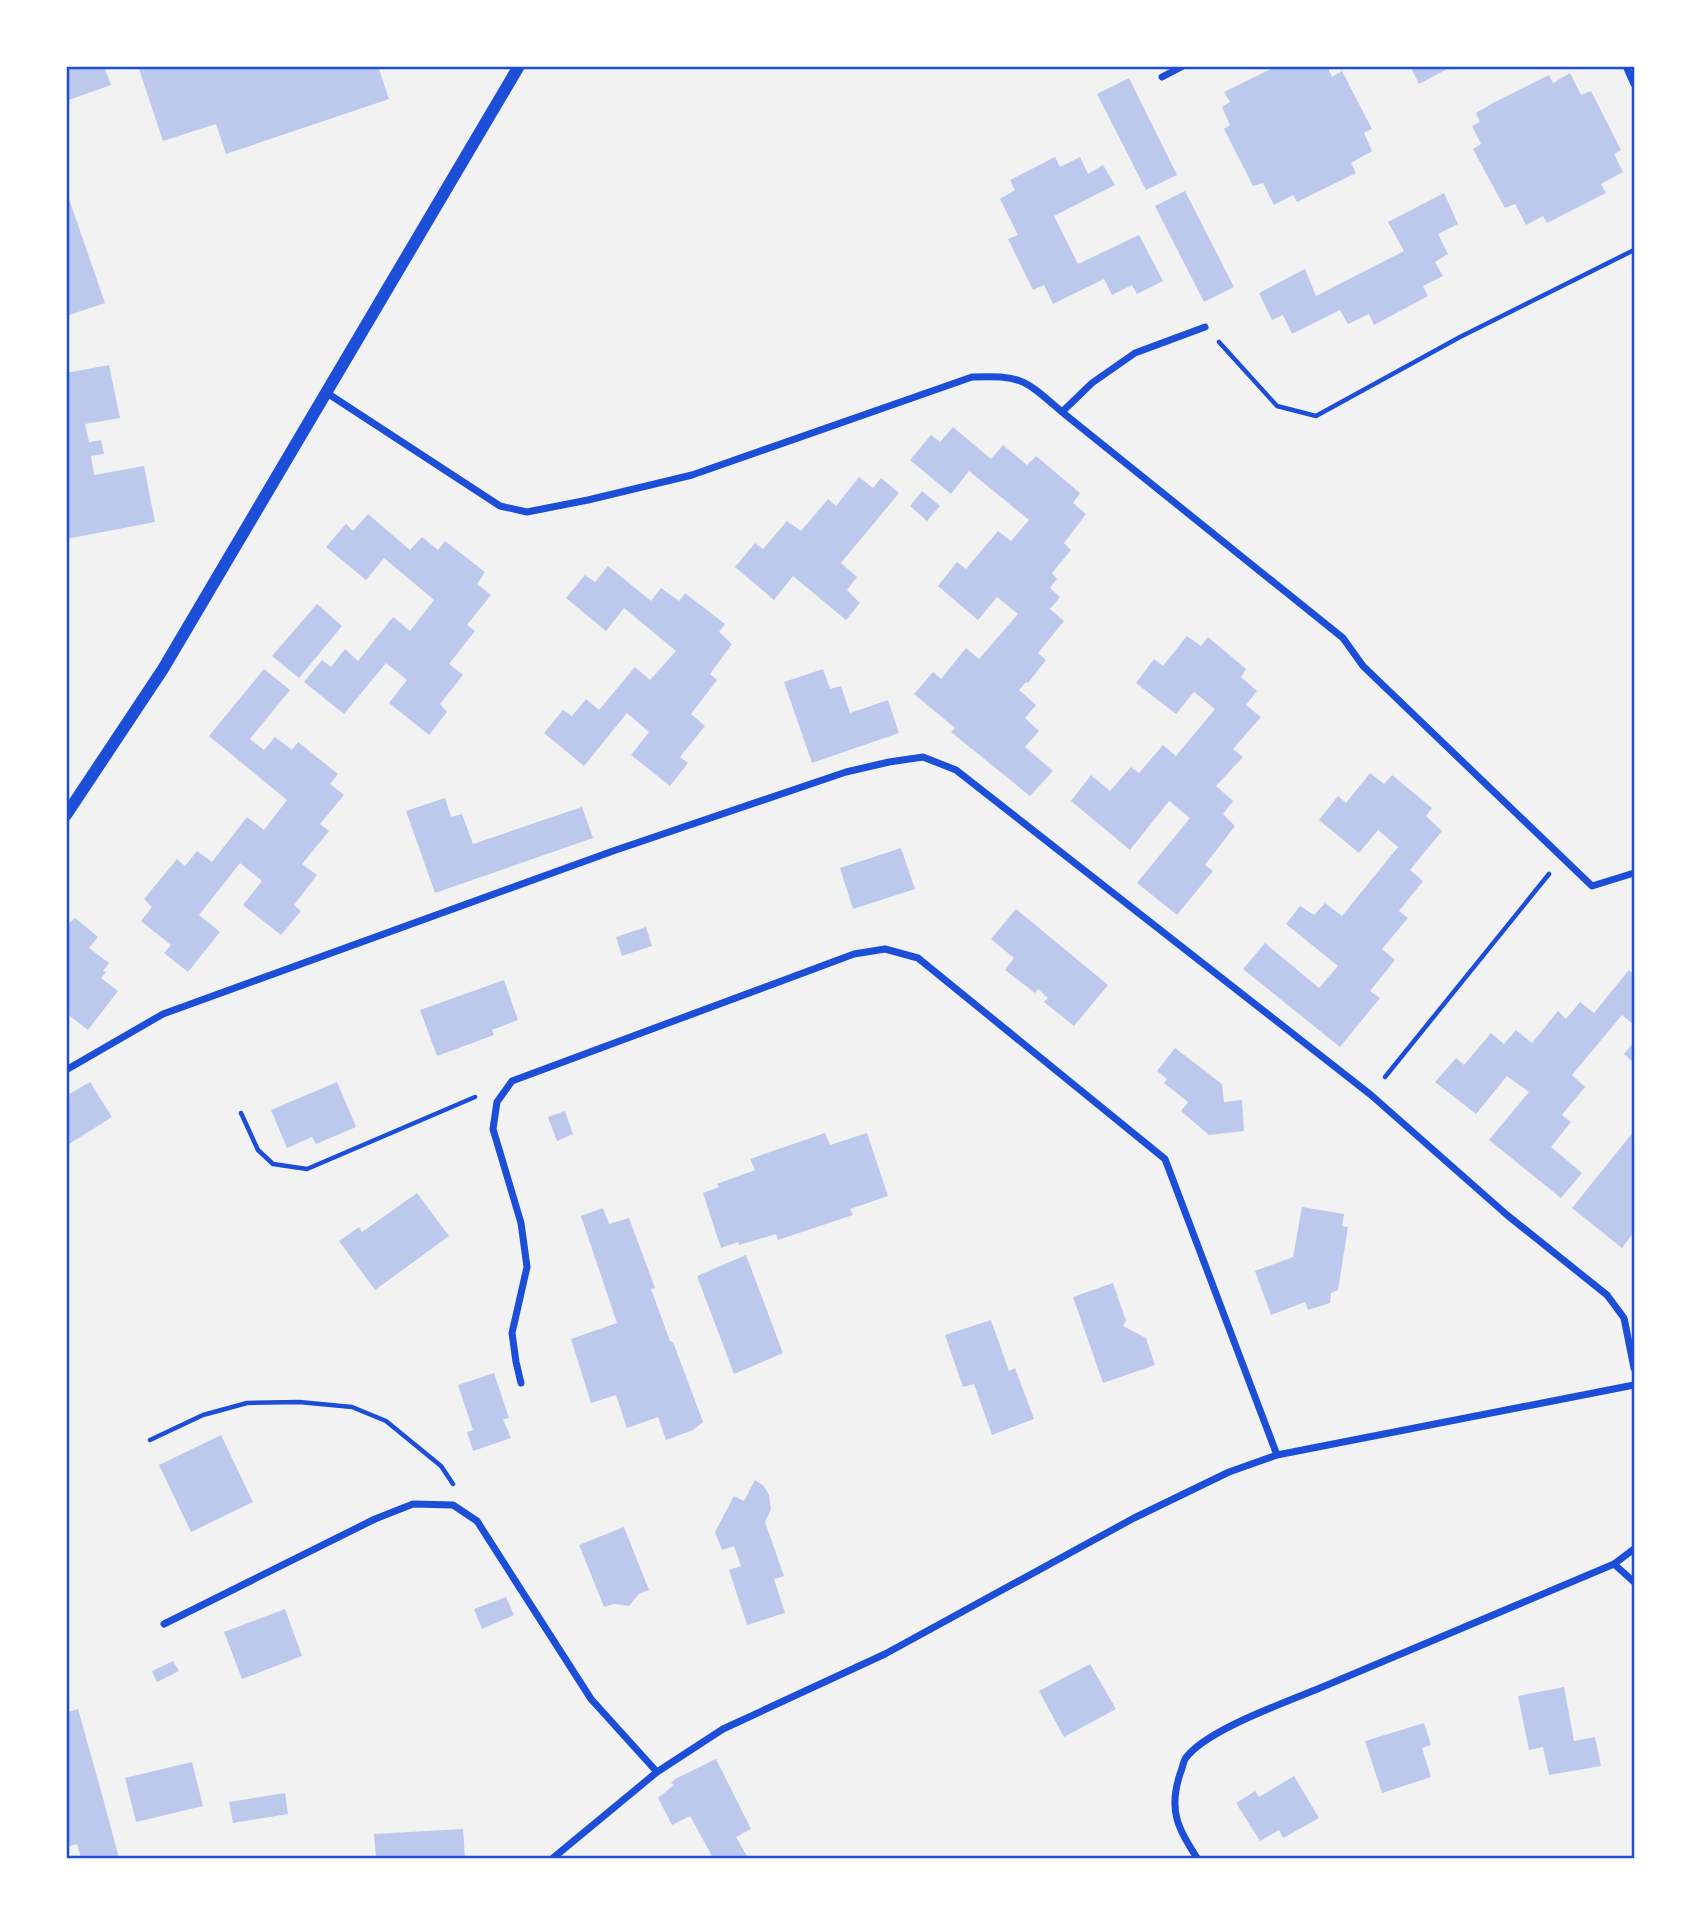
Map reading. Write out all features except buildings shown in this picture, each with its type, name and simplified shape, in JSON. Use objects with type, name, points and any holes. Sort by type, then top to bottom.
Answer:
[{"type":"street","points":[[66,815],[163,669],[519,66]]},
{"type":"street","points":[[1162,77],[1183,66]]},
{"type":"street","points":[[1626,66],[1634,84]]},
{"type":"street","points":[[1062,412],[1091,383],[1135,353],[1205,327]]},
{"type":"street","points":[[327,393],[500,506],[527,512],[692,475],[972,377],[1000,376],[1026,381],[1343,638],[1363,666],[1592,886],[1634,873]]},
{"type":"street","points":[[66,1070],[163,1014],[846,772],[923,757],[956,770],[1371,1095],[1507,1215],[1606,1295],[1624,1318],[1634,1368]]},
{"type":"street","points":[[521,1383],[512,1332],[527,1267],[521,1223],[493,1129],[497,1102],[513,1081],[854,954],[886,949],[918,958],[1165,1159],[1277,1455]]},
{"type":"street","points":[[553,1858],[656,1772],[723,1729],[885,1654],[1134,1518],[1229,1472],[1277,1455],[1634,1385]]},
{"type":"street","points":[[164,1624],[375,1518],[413,1504],[453,1505],[477,1521],[591,1699],[656,1772]]},
{"type":"street","points":[[1197,1858],[1182,1835],[1174,1811],[1177,1783],[1185,1759],[1209,1738],[1245,1720],[1614,1564],[1634,1549]]},
{"type":"street","points":[[1614,1564],[1634,1582]]},
{"type":"path","points":[[1205,327],[1277,406],[1316,416],[1460,337],[1634,250]]},
{"type":"path","points":[[1371,1095],[1563,858]]},
{"type":"path","points":[[242,1113],[258,1150],[273,1164],[307,1169],[513,1081]]},
{"type":"path","points":[[150,1440],[203,1415],[247,1403],[299,1402],[352,1408],[386,1421],[441,1466],[477,1521]]}]
